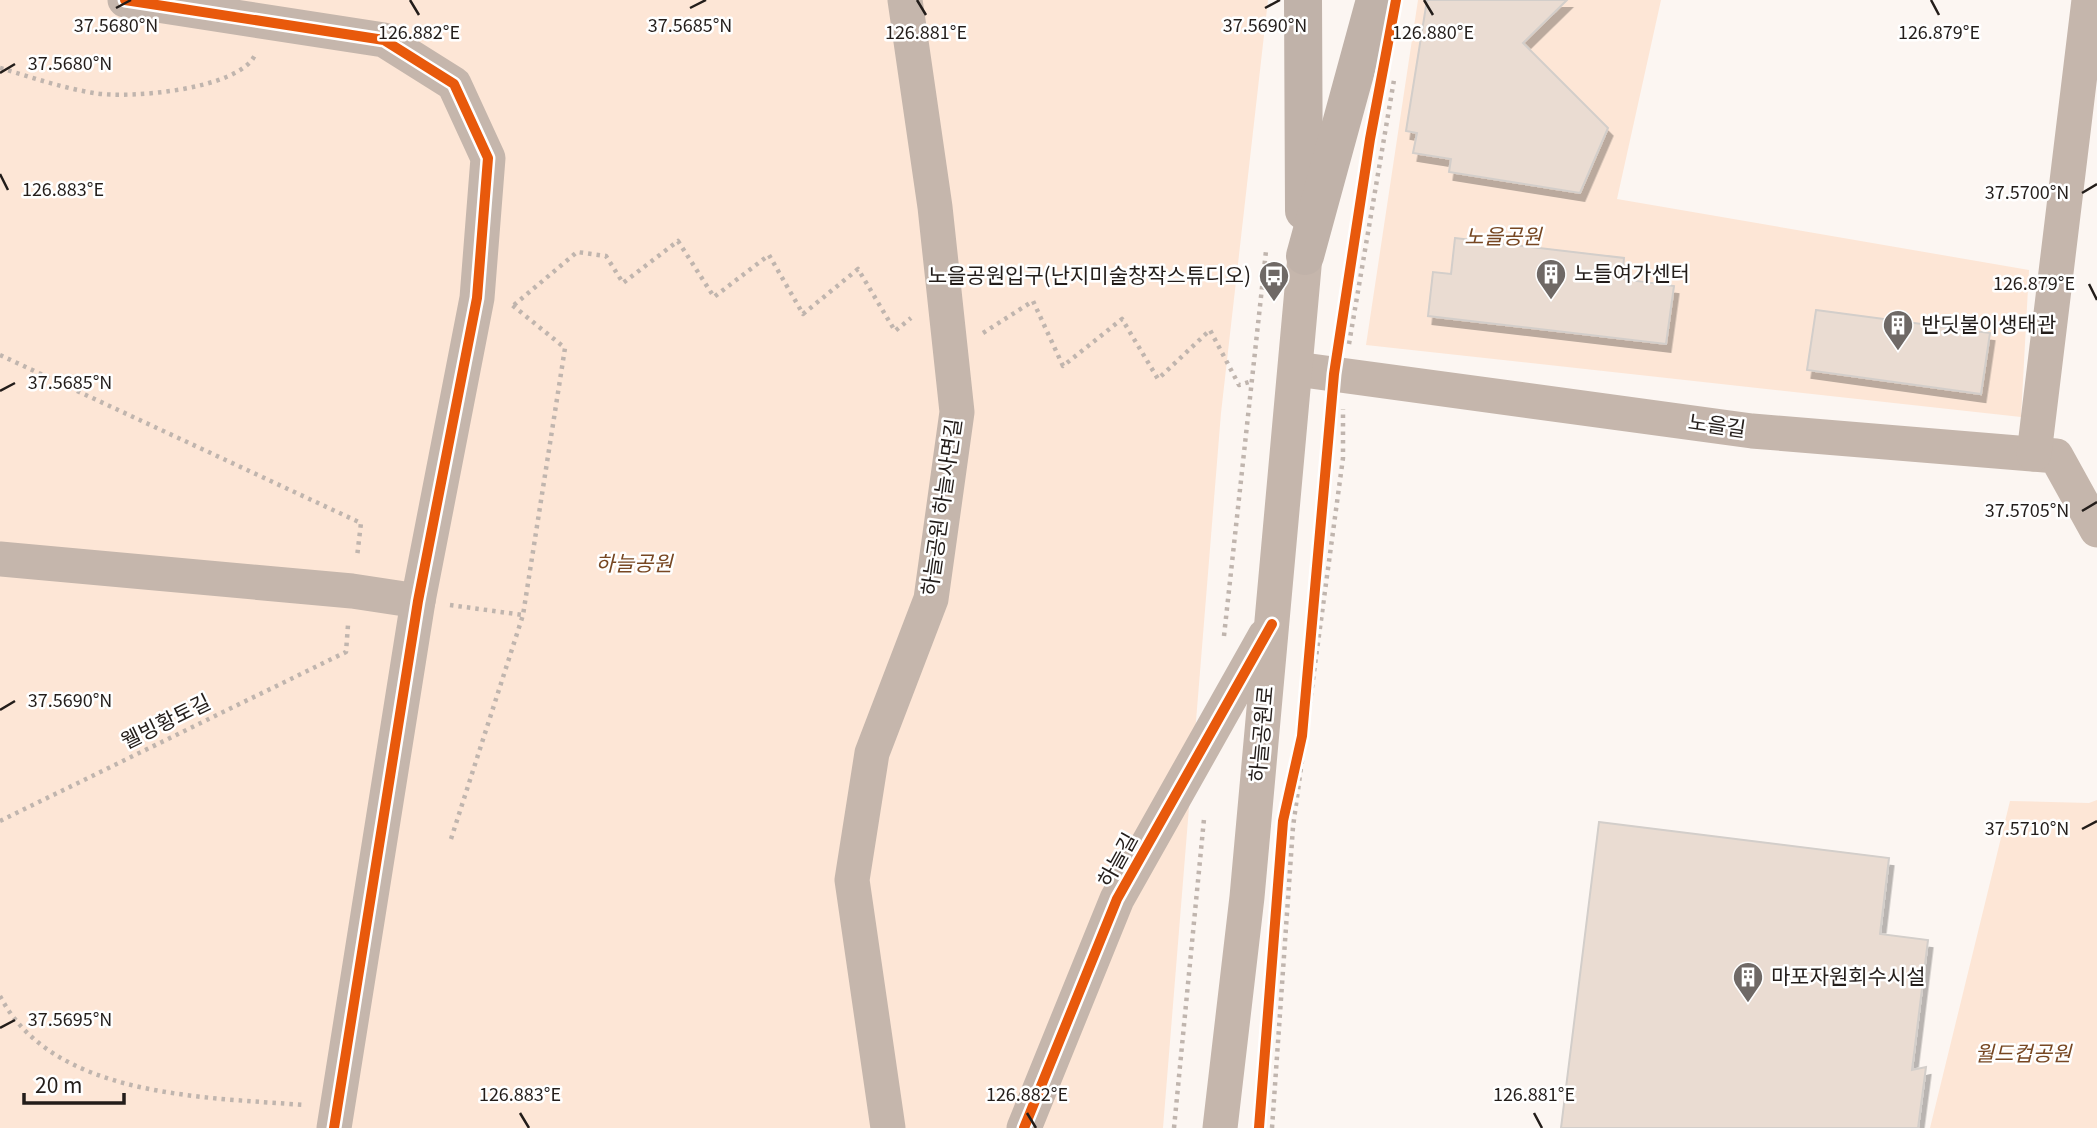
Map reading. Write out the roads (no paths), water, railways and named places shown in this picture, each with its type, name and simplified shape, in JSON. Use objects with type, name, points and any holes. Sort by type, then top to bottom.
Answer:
[{"type":"highway","points":[[1303,0],[1305,256]]},
{"type":"highway","points":[[1305,256],[1375,0]]},
{"type":"street","points":[[125,0],[384,40],[454,84],[488,158],[477,298],[418,601],[335,1118]]},
{"type":"street","name":"하늘공원 하늘사면길","points":[[888,1128],[852,880],[872,753],[931,599],[957,412],[944,290],[905,0]]},
{"type":"street","points":[[2034,454],[2089,0]]},
{"type":"street","name":"하늘공원로","points":[[1220,1128],[1247,897],[1305,256]]},
{"type":"street","name":"노을길","points":[[1296,369],[1752,431],[2056,456],[2097,530]]},
{"type":"street","points":[[0,559],[352,591],[418,601]]},
{"type":"street","name":"하늘길","points":[[1024,1128],[1117,899],[1272,624]]},
{"type":"place","name":"노들여가센터","points":[[1551,301]]},
{"type":"place","name":"노을공원입구(난지미술창작스튜디오)","points":[[1274,303]]},
{"type":"place","name":"반딧불이생태관","points":[[1898,352]]},
{"type":"place","name":"마포자원회수시설","points":[[1748,1004]]},
{"type":"park label","name":"노을공원","points":[[1503,237]]},
{"type":"park label","name":"하늘공원","points":[[634,564]]},
{"type":"park label","name":"월드컵공원","points":[[2023,1054]]}]
